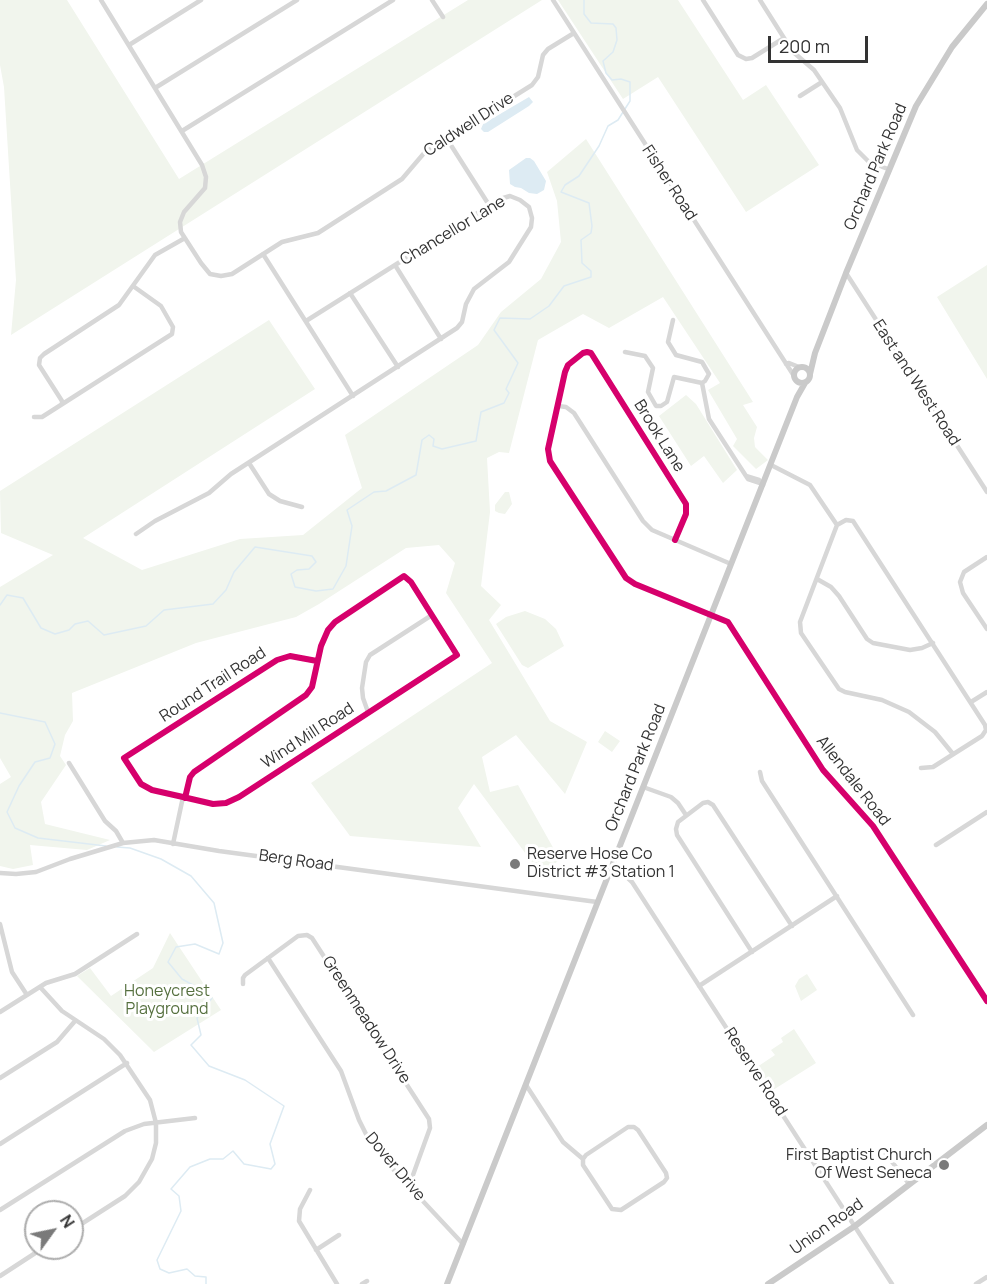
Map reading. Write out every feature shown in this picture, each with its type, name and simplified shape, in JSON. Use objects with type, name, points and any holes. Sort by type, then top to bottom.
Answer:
[{"type":"main road","name":"Orchard Park Road","points":[[810,374],[815,353],[846,273],[915,106],[960,36],[987,4]]},
{"type":"main road","name":"Orchard Park Road","points":[[801,367],[809,362],[815,353]]},
{"type":"main road","points":[[801,367],[808,369],[810,374],[809,380],[805,383],[800,383],[794,378],[796,370],[801,367]]},
{"type":"main road","name":"Orchard Park Road","points":[[794,378],[797,397]]},
{"type":"main road","name":"Orchard Park Road","points":[[447,1284],[762,484],[797,397],[805,383]]},
{"type":"main road","name":"Union Road","points":[[768,1284],[855,1226],[987,1125]]},
{"type":"street","points":[[129,45],[201,0]]},
{"type":"street","points":[[155,88],[297,0]]},
{"type":"street","points":[[182,131],[393,0]]},
{"type":"street","points":[[432,0],[442,17]]},
{"type":"street","points":[[703,0],[738,55],[743,59],[752,58],[784,38]]},
{"type":"street","points":[[760,0],[792,51],[811,66],[844,115],[857,150],[869,162],[888,169]]},
{"type":"street","points":[[62,404],[39,365],[40,358],[119,305],[155,255],[185,238],[181,232],[180,222],[184,212],[205,188],[206,177],[202,165],[103,1]]},
{"type":"street","name":"Fisher Road","points":[[554,1],[794,378]]},
{"type":"street","name":"Caldwell Drive","points":[[185,238],[210,274],[221,276],[232,274],[282,242],[318,233],[402,179],[422,155],[532,85],[538,77],[543,55],[548,49],[574,33]]},
{"type":"street","points":[[800,96],[822,82]]},
{"type":"street","points":[[447,138],[489,205]]},
{"type":"street","name":"Chancellor Lane","points":[[136,534],[155,521],[209,494],[231,474],[459,326],[474,289],[509,262],[531,227],[532,218],[529,207],[510,196],[500,199],[306,321]]},
{"type":"street","points":[[263,254],[353,396]]},
{"type":"street","points":[[395,265],[441,339]]},
{"type":"street","name":"East and West Road","points":[[846,273],[987,492]]},
{"type":"street","points":[[34,417],[42,417],[172,334],[173,327],[160,306],[133,286]]},
{"type":"street","points":[[350,293],[398,367]]},
{"type":"street","points":[[625,352],[645,356],[653,368],[648,392],[656,406],[668,402],[675,377],[702,382],[707,379],[709,374],[702,362],[676,355],[668,342],[673,320]]},
{"type":"street","name":"Allendale Road","points":[[586,352],[568,365],[548,448],[550,461],[626,578],[635,584],[728,622],[823,770],[873,826],[987,1001]]},
{"type":"street","name":"Brook Lane","points":[[586,352],[591,353],[686,504],[686,514],[675,540]]},
{"type":"street","points":[[786,364],[801,367]]},
{"type":"street","points":[[702,382],[709,419],[746,476],[759,480],[762,484]]},
{"type":"street","points":[[558,406],[566,407],[574,413],[643,521],[652,530],[732,564]]},
{"type":"street","points":[[249,463],[270,494],[280,501],[302,507]]},
{"type":"street","points":[[771,465],[810,485],[837,525]]},
{"type":"street","points":[[921,768],[933,767],[953,754],[985,732],[985,724],[853,521],[846,520],[837,525],[801,619],[800,629],[837,687],[845,692],[888,702],[909,712],[935,732],[953,754]]},
{"type":"street","points":[[987,557],[964,572],[960,582],[963,593],[987,629]]},
{"type":"street","points":[[173,844],[184,797],[190,777],[194,772],[306,695],[312,687],[317,661],[328,630],[335,622],[404,576],[411,582],[432,615],[370,655],[366,662],[362,688],[363,698],[369,712]]},
{"type":"street","points":[[818,579],[831,587],[839,596],[867,639],[873,644],[910,650],[933,643]]},
{"type":"street","name":"Wind Mill Road","points":[[158,736],[124,758],[141,784],[152,790],[213,804],[226,803],[249,791],[457,655],[432,615]]},
{"type":"street","name":"Round Trail Road","points":[[158,736],[277,660],[290,656],[317,661]]},
{"type":"street","points":[[971,702],[987,692]]},
{"type":"street","points":[[69,763],[105,821],[116,831],[123,843]]},
{"type":"street","points":[[760,772],[762,781],[913,1015]]},
{"type":"street","points":[[643,787],[671,797],[686,815]]},
{"type":"street","points":[[752,952],[677,835],[676,825],[705,802],[713,805],[792,926]]},
{"type":"street","points":[[936,845],[987,812]]},
{"type":"street","name":"Berg Road","points":[[0,873],[28,873],[44,870],[70,859],[123,843],[154,840],[597,902]]},
{"type":"street","name":"Reserve Road","points":[[612,864],[632,882],[892,1284]]},
{"type":"street","points":[[699,986],[837,896]]},
{"type":"street","points":[[0,924],[12,972],[27,995]]},
{"type":"street","points":[[0,1012],[50,981],[75,974],[137,934]]},
{"type":"street","name":"Greenmeadow Drive","points":[[243,984],[243,978],[246,975],[298,936],[307,935],[312,938],[428,1116],[430,1128],[409,1186]]},
{"type":"street","name":"Dover Drive","points":[[268,958],[341,1071],[367,1136],[383,1158],[463,1244]]},
{"type":"street","points":[[40,987],[56,1006],[104,1039],[126,1063],[150,1100],[156,1123],[156,1143],[152,1159],[139,1182],[125,1196],[84,1222]]},
{"type":"street","points":[[0,1078],[57,1042],[75,1021]]},
{"type":"street","points":[[0,1144],[126,1063]]},
{"type":"street","points":[[526,1085],[563,1142],[583,1159],[583,1165],[612,1209],[621,1210],[667,1178],[639,1130],[634,1127],[628,1127],[583,1159]]},
{"type":"street","points":[[0,1210],[114,1137],[133,1128],[195,1118]]},
{"type":"street","points":[[886,1154],[909,1184]]},
{"type":"street","points":[[310,1190],[298,1217],[337,1284]]},
{"type":"street","points":[[316,1250],[339,1235]]},
{"type":"street","points":[[0,1276],[25,1260]]},
{"type":"street","points":[[976,1284],[987,1277]]},
{"type":"street","points":[[362,1284],[368,1281]]},
{"type":"green space","points":[[0,0],[67,0],[179,179],[468,0],[542,0],[11,335],[16,280],[4,87],[0,65]]},
{"type":"green space","points":[[558,0],[678,0],[743,100],[766,85],[819,165],[746,212],[658,77],[623,99]]},
{"type":"green space","points":[[586,139],[753,402],[743,405],[757,427],[754,438],[755,447],[768,460],[756,469],[733,446],[737,439],[708,390],[720,383],[663,297],[609,328],[583,314],[538,340],[509,453],[499,452],[487,458],[490,512],[481,586],[501,605],[489,620],[550,721],[587,742],[565,794],[516,735],[482,757],[490,792],[518,785],[560,860],[540,873],[474,784],[458,808],[481,847],[350,836],[311,783],[492,663],[446,593],[455,563],[439,545],[406,548],[296,617],[196,643],[72,693],[73,721],[65,735],[60,756],[66,765],[41,802],[45,824],[110,840],[87,850],[30,845],[33,865],[13,869],[0,866],[0,784],[11,777],[0,758],[0,587],[53,555],[1,533],[0,491],[269,320],[315,389],[83,538],[142,570],[240,539],[303,535],[362,488],[345,435],[478,345],[501,312],[541,279],[561,242],[557,201],[547,172]]},
{"type":"green space","points":[[987,265],[987,379],[937,297]]},
{"type":"green space","points":[[686,395],[696,404],[737,470],[723,483],[704,456],[691,466],[659,416]]},
{"type":"green space","points":[[505,492],[509,492],[512,504],[505,514],[495,511],[495,505]]},
{"type":"green space","points":[[525,611],[545,619],[556,629],[564,646],[528,668],[522,665],[496,624],[506,617]]},
{"type":"green space","points":[[605,731],[620,741],[612,752],[598,742]]},
{"type":"green space","name":"Honeycrest Playground","points":[[170,933],[221,1010],[154,1052],[77,976],[90,968],[111,996],[153,968]]},
{"type":"green space","points":[[807,974],[817,990],[801,1001],[795,986],[799,979]]},
{"type":"green space","points":[[794,1029],[816,1063],[773,1090],[757,1067],[775,1055],[771,1050],[783,1042],[781,1038]]},
{"type":"shaded area","points":[[529,97],[533,102],[529,106],[488,132],[481,129],[483,124]]},
{"type":"shaded area","points":[[526,158],[534,161],[546,181],[544,190],[537,194],[529,193],[510,184],[509,170]]},
{"type":"waterway","points":[[0,605],[7,595],[23,598],[41,628],[55,634],[69,630],[75,624],[88,621],[104,635],[146,626],[164,610],[213,604],[226,590],[234,572],[255,547],[312,556],[316,562],[309,569],[297,570],[291,574],[295,587],[316,591],[333,589],[346,566],[352,526],[347,510],[374,492],[386,491],[416,475],[422,440],[429,435],[434,439],[433,446],[442,449],[476,441],[481,412],[504,403],[509,393],[506,389],[518,363],[494,330],[500,318],[530,319],[549,306],[564,286],[591,277],[591,271],[582,263],[581,240],[591,233],[589,203],[561,192],[565,185],[579,176],[599,146],[608,126],[618,120],[630,101],[630,82],[621,79],[612,80],[606,73],[603,61],[613,52],[617,40],[616,28],[613,24],[591,23],[584,14],[584,0]]},
{"type":"waterway","points":[[0,713],[45,722],[55,744],[50,758],[35,762],[19,786],[7,812],[15,828],[38,838],[106,846]]},
{"type":"waterway","points":[[117,847],[130,848],[161,859],[191,876],[214,903],[223,943],[219,954],[195,944],[176,947],[168,962],[182,979],[212,998],[197,1018],[201,1035],[191,1045],[209,1066],[245,1080],[284,1106],[270,1144],[275,1164],[271,1169],[244,1164],[233,1151],[223,1159],[210,1159],[190,1167],[171,1189],[179,1196],[181,1211],[157,1260],[160,1269],[169,1273],[187,1269],[195,1276],[206,1277],[206,1284]]},
{"type":"cycle path","points":[[675,540],[686,514],[686,504],[591,353],[583,353],[568,365],[565,372],[548,449],[550,461],[626,578],[635,584],[728,622],[823,770],[873,826],[987,1001]]},
{"type":"cycle path","points":[[185,798],[190,777],[194,772],[306,695],[312,687],[321,646],[328,630],[335,622],[404,576],[411,582],[457,655],[239,797],[226,803],[213,804],[183,797],[152,790],[141,784],[124,758],[277,660],[290,656],[317,661]]},
{"type":"place","name":"Reserve Hose Co District #3 Station 1","points":[[515,864]]},
{"type":"place","name":"First Baptist Church Of West Seneca","points":[[944,1165]]}]
